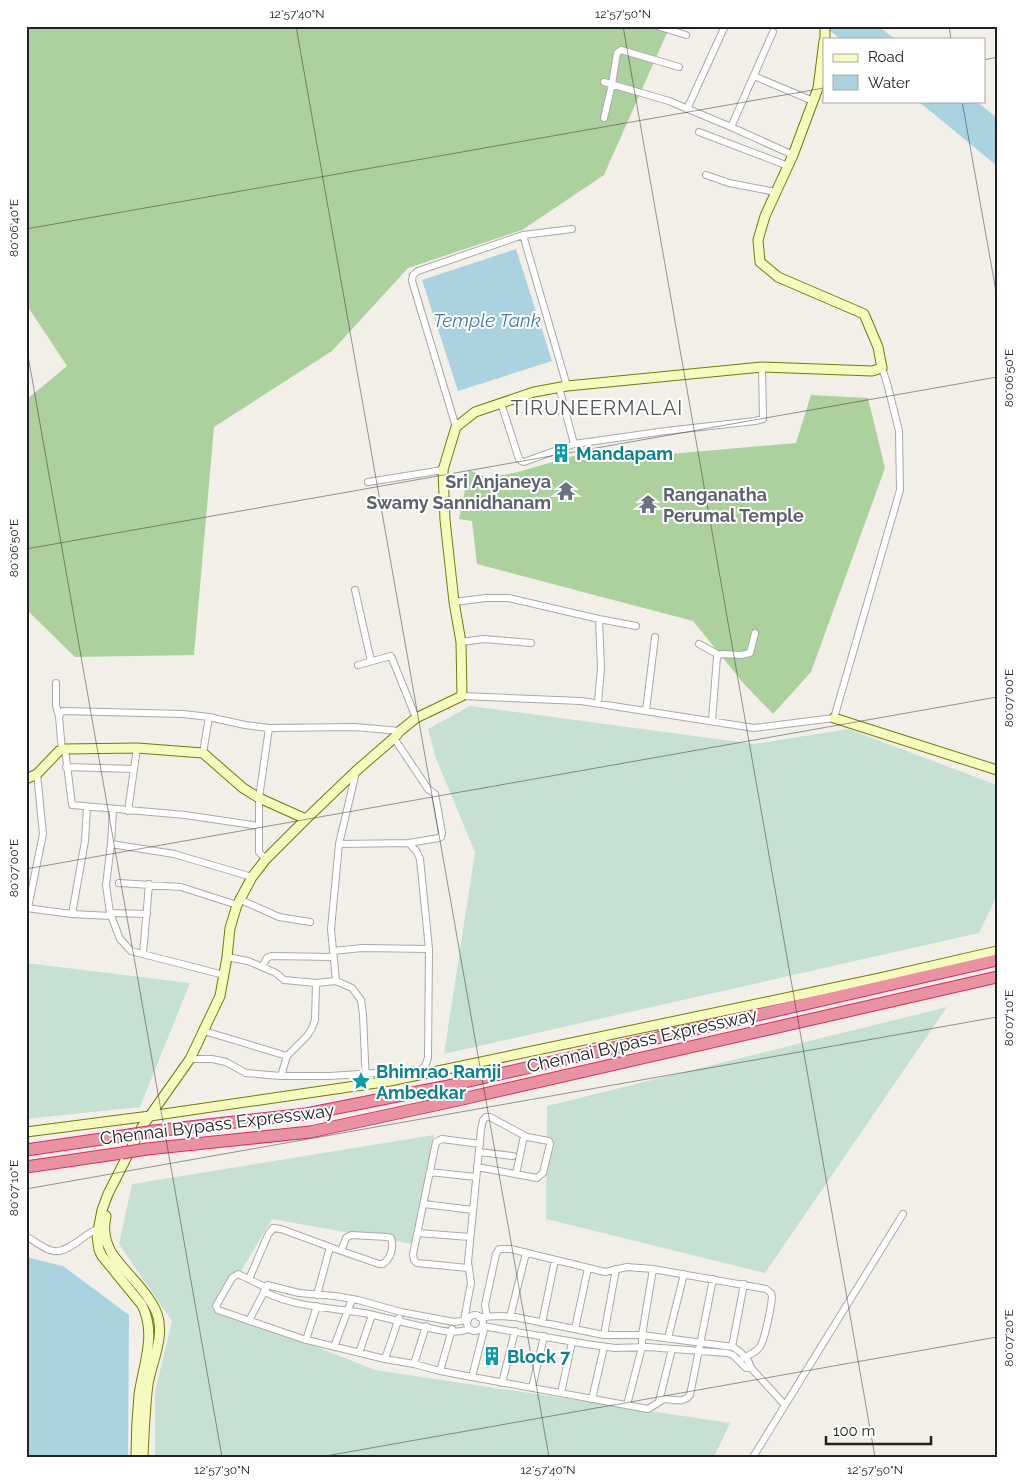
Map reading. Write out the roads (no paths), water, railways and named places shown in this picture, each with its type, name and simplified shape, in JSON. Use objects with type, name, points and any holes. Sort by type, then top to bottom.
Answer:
[{"type":"highway","name":"Chennai Bypass Expressway","points":[[26,1150],[154,1131],[306,1114],[443,1087],[971,962],[997,960]]},
{"type":"highway","name":"Chennai Bypass Expressway","points":[[26,1167],[147,1149],[310,1132],[997,977]]},
{"type":"main road","points":[[136,1457],[139,1397],[149,1343],[148,1320],[139,1300],[102,1256],[98,1243],[101,1229],[109,1205],[140,1142],[150,1116],[190,1059],[220,996],[230,928],[239,902],[252,877],[266,859],[306,818],[416,718],[462,696],[461,642],[454,602],[445,520],[443,470],[456,427],[475,412],[534,392],[563,387],[762,367],[872,371],[882,368],[878,347],[864,314],[778,277],[760,262],[758,240],[765,216],[793,156],[818,88],[823,53]]},
{"type":"main road","points":[[834,718],[997,770]]},
{"type":"main road","points":[[26,779],[37,774],[59,751],[64,749],[137,748],[203,753],[243,788],[259,798],[306,818]]},
{"type":"main road","points":[[26,1132],[390,1081],[971,962],[997,951]]},
{"type":"main road","points":[[101,1229],[111,1252],[150,1300],[159,1320],[158,1339],[149,1377],[144,1457]]},
{"type":"street","points":[[657,26],[683,31]]},
{"type":"street","points":[[687,109],[725,26]]},
{"type":"street","points":[[731,127],[773,32]]},
{"type":"street","points":[[604,118],[617,54],[621,50],[679,67]]},
{"type":"street","points":[[754,76],[813,101]]},
{"type":"street","points":[[604,82],[687,109],[793,156]]},
{"type":"street","points":[[699,132],[788,166]]},
{"type":"street","points":[[706,175],[729,183],[776,192]]},
{"type":"street","points":[[456,427],[412,281],[413,275],[418,271],[522,235],[572,229]]},
{"type":"street","points":[[522,235],[563,387],[574,444]]},
{"type":"street","points":[[501,403],[520,461],[524,462],[574,444],[666,431],[756,422],[763,419],[762,367]]},
{"type":"street","points":[[462,696],[581,701],[754,728],[834,718],[900,490],[899,431],[882,368]]},
{"type":"street","points":[[368,482],[443,470]]},
{"type":"street","points":[[355,590],[371,661]]},
{"type":"street","points":[[454,602],[486,598],[508,598],[636,626]]},
{"type":"street","points":[[598,703],[601,668],[599,619]]},
{"type":"street","points":[[699,644],[719,654],[741,655],[750,653],[755,633]]},
{"type":"street","points":[[646,711],[655,637]]},
{"type":"street","points":[[461,642],[484,639],[532,643]]},
{"type":"street","points":[[712,721],[719,654]]},
{"type":"street","points":[[358,665],[391,656],[416,718]]},
{"type":"street","points":[[56,683],[56,705],[72,805],[185,815],[259,826]]},
{"type":"street","points":[[59,717],[63,711],[184,714],[209,717],[245,726],[269,728],[355,727],[397,735],[428,789],[435,794],[442,833],[441,837],[409,843],[340,844]]},
{"type":"street","points":[[203,753],[209,717]]},
{"type":"street","points":[[266,859],[259,852],[259,798],[269,728]]},
{"type":"street","points":[[128,810],[137,748]]},
{"type":"street","points":[[66,767],[134,769]]},
{"type":"street","points":[[336,981],[330,928],[340,844],[356,771]]},
{"type":"street","points":[[37,774],[42,834],[27,908],[72,914],[147,914]]},
{"type":"street","points":[[72,914],[85,841],[87,807]]},
{"type":"street","points":[[113,809],[106,885],[110,915],[120,939],[132,950],[143,954],[224,975]]},
{"type":"street","points":[[190,1059],[212,1059],[226,1062],[246,1073],[282,1076],[366,1074],[420,1070],[426,1066],[428,1058],[429,949],[420,859],[409,843]]},
{"type":"street","points":[[111,844],[174,854],[252,877]]},
{"type":"street","points":[[119,883],[181,887],[239,902],[280,917],[310,922]]},
{"type":"street","points":[[143,954],[149,884]]},
{"type":"street","points":[[262,967],[267,958],[271,956],[333,954],[362,948],[429,949]]},
{"type":"street","points":[[227,957],[248,961],[276,973],[284,980],[316,983],[336,981],[352,988],[360,1000],[363,1015],[366,1084]]},
{"type":"street","points":[[282,1076],[286,1056],[307,1036],[315,1020],[316,983]]},
{"type":"street","points":[[204,1031],[286,1056]]},
{"type":"street","points":[[470,1329],[466,1320],[471,1283],[468,1268],[477,1167],[483,1120],[486,1117],[490,1117],[524,1136],[549,1142],[550,1148],[542,1175],[537,1178],[477,1167]]},
{"type":"street","points":[[516,1174],[524,1136]]},
{"type":"street","points":[[468,1268],[417,1263],[414,1260],[414,1254],[436,1142],[442,1139],[480,1144]]},
{"type":"street","points":[[479,1152],[513,1156]]},
{"type":"street","points":[[430,1172],[476,1177]]},
{"type":"street","points":[[424,1204],[473,1210]]},
{"type":"street","points":[[754,1457],[903,1214]]},
{"type":"street","points":[[249,1279],[268,1235],[273,1228],[281,1229],[341,1251],[379,1264],[383,1264],[389,1258],[392,1242],[391,1238],[387,1237],[351,1235],[346,1238],[341,1251]]},
{"type":"street","points":[[26,1236],[47,1249],[56,1252],[67,1249],[92,1231],[101,1229]]},
{"type":"street","points":[[418,1234],[470,1238]]},
{"type":"street","points":[[317,1296],[330,1247]]},
{"type":"street","points":[[487,1317],[485,1305],[497,1251],[503,1248],[608,1272],[627,1267],[653,1269],[766,1289],[771,1293],[772,1297],[762,1343],[756,1351],[739,1361]]},
{"type":"street","points":[[510,1316],[526,1253]]},
{"type":"street","points":[[542,1323],[555,1260]]},
{"type":"street","points":[[575,1330],[588,1268]]},
{"type":"street","points":[[604,1335],[616,1269]]},
{"type":"street","points":[[627,1405],[642,1347],[642,1335],[653,1269]]},
{"type":"street","points":[[713,1279],[701,1343],[699,1351],[689,1397],[679,1402],[667,1399],[659,1401],[648,1409],[440,1371],[359,1353],[306,1340],[218,1310],[216,1306],[232,1278],[238,1274],[265,1288],[267,1293],[284,1300],[348,1310],[451,1332],[470,1329],[476,1331],[483,1326],[604,1347],[642,1347],[699,1351],[730,1354],[746,1368],[751,1368]]},
{"type":"street","points":[[668,1338],[684,1274]]},
{"type":"street","points":[[732,1347],[744,1284]]},
{"type":"street","points":[[249,1321],[267,1285],[317,1296],[335,1296],[352,1299],[401,1312],[454,1322],[466,1320],[472,1316],[510,1316],[604,1335],[642,1335],[732,1347],[745,1356],[751,1368],[785,1405]]},
{"type":"street","points":[[334,1347],[352,1299]]},
{"type":"street","points":[[306,1340],[317,1306]]},
{"type":"street","points":[[385,1359],[401,1312]]},
{"type":"street","points":[[359,1353],[372,1315]]},
{"type":"street","points":[[472,1377],[483,1326],[479,1317]]},
{"type":"street","points":[[440,1371],[454,1322]]},
{"type":"street","points":[[414,1364],[426,1326]]},
{"type":"street","points":[[502,1383],[515,1331]]},
{"type":"street","points":[[581,1344],[584,1331]]},
{"type":"street","points":[[532,1388],[544,1336]]},
{"type":"street","points":[[561,1393],[572,1342]]},
{"type":"street","points":[[592,1399],[604,1347]]},
{"type":"street","points":[[659,1401],[672,1349]]},
{"type":"water","points":[[825,26],[878,26],[894,38],[839,38]]},
{"type":"water","points":[[919,102],[977,102],[997,118],[997,166]]},
{"type":"water","name":"Temple Tank","points":[[516,249],[552,361],[458,391],[422,280]]},
{"type":"water","points":[[26,1257],[63,1266],[129,1315],[128,1457],[26,1457]]},
{"type":"place","name":"Mandapam","points":[[561,453]]},
{"type":"place","name":"Sri Anjaneya Swamy Sannidhanam","points":[[566,491]]},
{"type":"place","name":"Ranganatha Perumal Temple","points":[[648,504]]},
{"type":"place","name":"Bhimrao Ramji Ambedkar","points":[[361,1081]]},
{"type":"place","name":"Block 7","points":[[492,1356]]},
{"type":"district","name":"TIRUNEERMALAI","points":[[597,408]]}]
